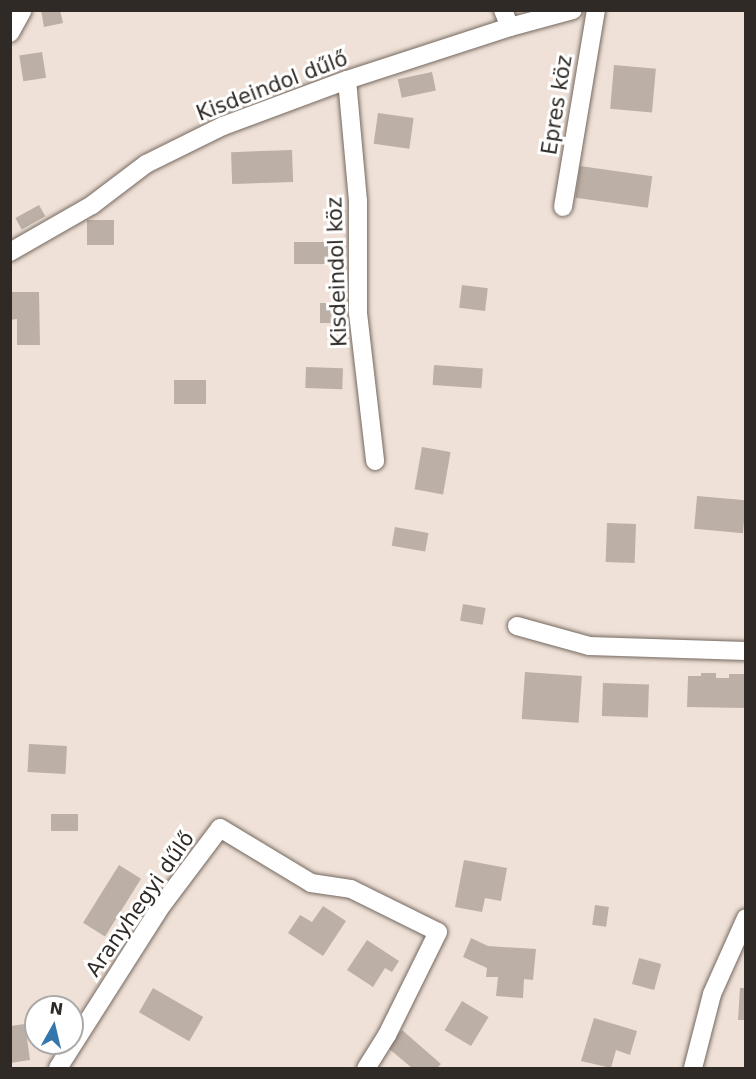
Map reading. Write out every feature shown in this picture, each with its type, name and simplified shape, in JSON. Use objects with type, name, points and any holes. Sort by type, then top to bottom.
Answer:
[{"type":"street","points":[[10,33],[22,10]]},
{"type":"street","name":"Kisdeindol dűlő","points":[[10,252],[92,205],[146,164],[223,126],[507,19],[573,10]]},
{"type":"street","name":"Epres köz","points":[[563,207],[596,10]]},
{"type":"street","name":"Kisdeindol köz","points":[[347,80],[358,201],[358,314],[375,461]]},
{"type":"street","points":[[517,626],[589,646],[746,651]]},
{"type":"street","name":"Aranyhegyi dűlő","points":[[58,1068],[162,906],[220,828],[311,883],[351,889],[438,932],[387,1035],[366,1068]]},
{"type":"street","points":[[693,1068],[712,994],[746,918]]},
{"type":"building","points":[[41,10],[60,10],[63,23],[44,27]]},
{"type":"building","points":[[42,52],[46,78],[23,81],[19,56]]},
{"type":"building","points":[[614,65],[656,69],[652,112],[610,109]]},
{"type":"building","points":[[432,72],[436,91],[402,98],[398,79]]},
{"type":"building","points":[[378,113],[414,118],[409,149],[374,144]]},
{"type":"building","points":[[292,150],[293,182],[232,184],[231,152]]},
{"type":"building","points":[[580,166],[652,176],[648,208],[576,198]]},
{"type":"building","points":[[39,205],[45,216],[22,229],[15,218]]},
{"type":"building","points":[[87,220],[114,220],[114,245],[87,245]]},
{"type":"building","points":[[294,242],[328,242],[328,264],[294,264]]},
{"type":"building","points":[[462,285],[488,288],[485,311],[459,308]]},
{"type":"building","points":[[10,292],[39,292],[40,345],[17,345],[17,319],[10,320]]},
{"type":"building","points":[[320,303],[337,303],[337,323],[320,323]]},
{"type":"building","points":[[434,365],[483,368],[481,388],[433,385]]},
{"type":"building","points":[[306,367],[343,368],[342,389],[305,388]]},
{"type":"building","points":[[174,380],[206,380],[206,404],[174,404]]},
{"type":"building","points":[[422,447],[451,452],[443,494],[415,489]]},
{"type":"building","points":[[697,496],[746,500],[743,533],[694,529]]},
{"type":"building","points":[[607,523],[636,524],[635,563],[606,562]]},
{"type":"building","points":[[395,527],[428,533],[425,552],[392,546]]},
{"type":"building","points":[[463,604],[486,608],[483,625],[460,621]]},
{"type":"building","points":[[525,672],[582,676],[579,723],[522,719]]},
{"type":"building","points":[[701,673],[716,673],[716,678],[729,678],[729,674],[746,674],[746,708],[687,707],[688,676],[701,676]]},
{"type":"building","points":[[603,683],[649,685],[648,718],[602,716]]},
{"type":"building","points":[[29,744],[67,746],[65,774],[28,772]]},
{"type":"building","points":[[51,814],[78,814],[78,831],[51,831]]},
{"type":"building","points":[[464,860],[507,868],[501,901],[485,898],[482,912],[455,907]]},
{"type":"building","points":[[119,865],[141,879],[105,936],[83,923]]},
{"type":"building","points":[[595,905],[609,907],[606,927],[592,925]]},
{"type":"building","points":[[323,906],[346,921],[323,956],[288,933],[300,915],[312,922]]},
{"type":"building","points":[[471,938],[488,946],[536,949],[533,980],[524,979],[523,998],[496,996],[498,977],[486,977],[487,968],[463,957]]},
{"type":"building","points":[[367,940],[399,961],[392,972],[385,968],[373,987],[347,970]]},
{"type":"building","points":[[639,958],[661,964],[654,990],[632,984]]},
{"type":"building","points":[[153,988],[203,1017],[189,1041],[139,1012]]},
{"type":"building","points":[[740,988],[746,988],[746,1020],[738,1020]]},
{"type":"building","points":[[462,1001],[489,1017],[471,1046],[444,1030]]},
{"type":"building","points":[[594,1018],[637,1031],[630,1055],[616,1050],[611,1068],[581,1061]]},
{"type":"building","points":[[24,1024],[24,1055],[29,1055],[30,1060],[10,1063],[10,1026]]},
{"type":"building","points":[[402,1030],[441,1064],[437,1068],[412,1068],[387,1047]]}]
